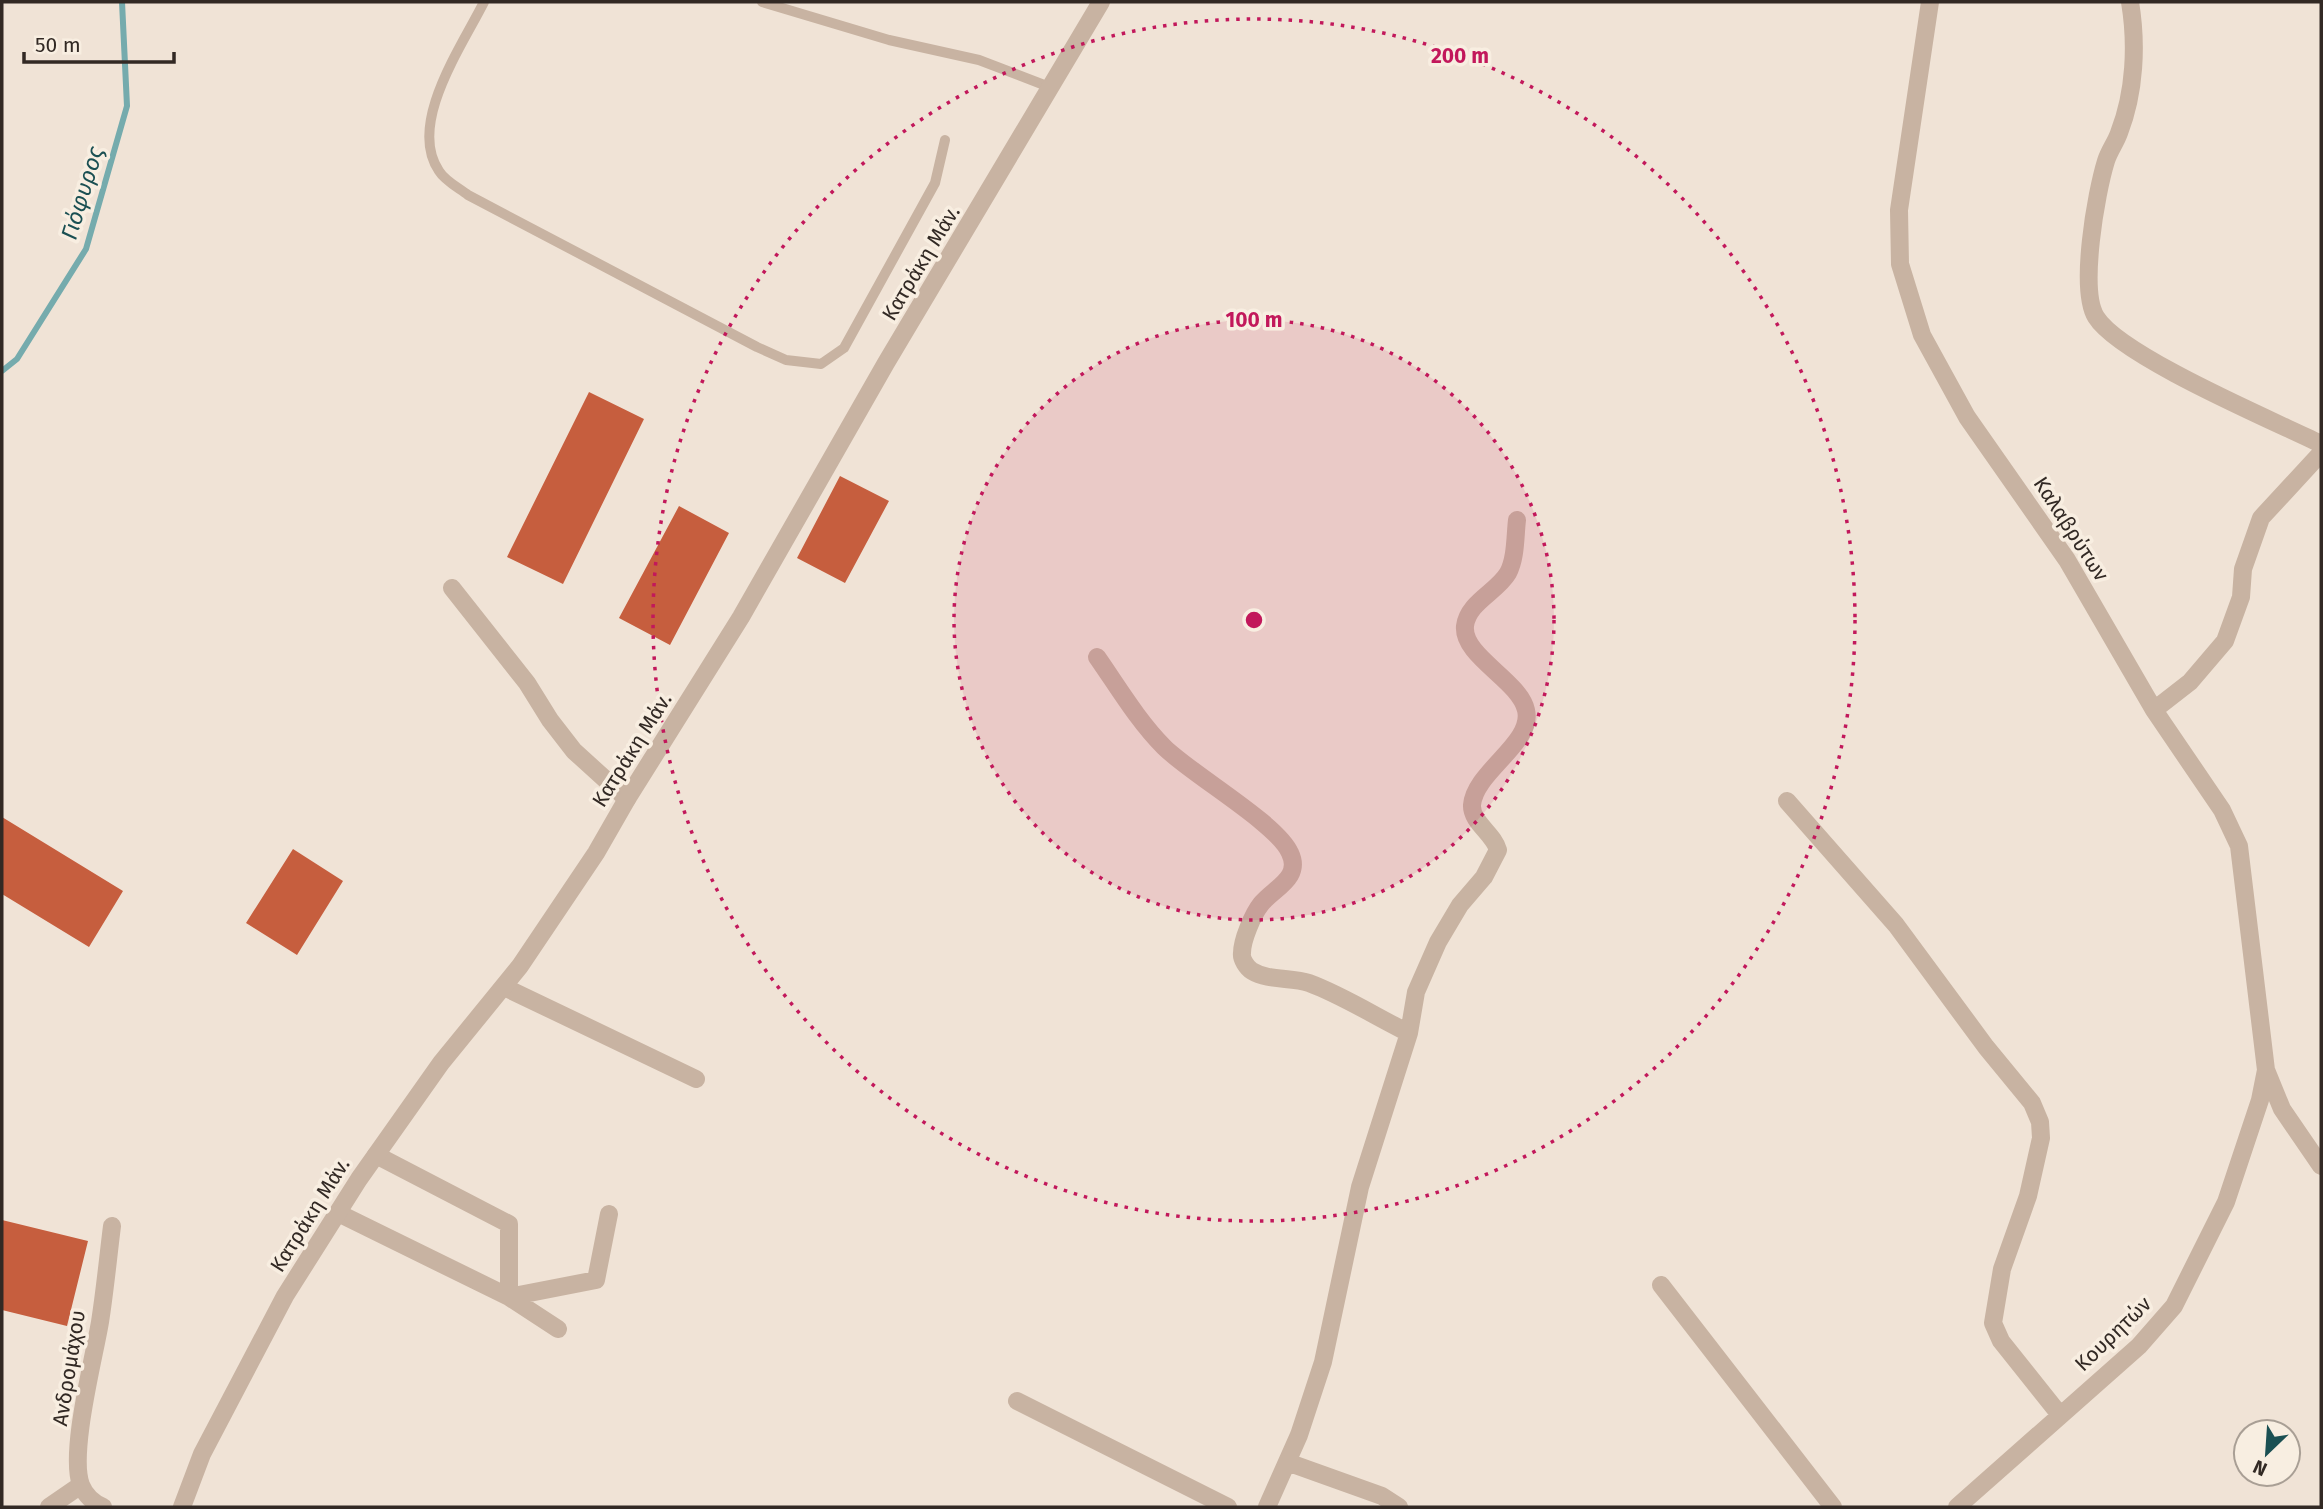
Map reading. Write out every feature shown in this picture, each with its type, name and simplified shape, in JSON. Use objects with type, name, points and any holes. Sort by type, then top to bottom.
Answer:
[{"type":"street","name":"Κατράκη Μάν.","points":[[182,1507],[202,1454],[285,1296],[376,1155],[441,1063],[504,987],[596,853],[626,799],[748,605],[886,363],[1101,2]]},
{"type":"street","name":"Καλαβρύτων","points":[[1930,2],[1899,210],[1899,264],[1922,335],[1966,417],[2067,560],[2154,710],[2222,810],[2239,846],[2266,1070]]},
{"type":"street","points":[[2130,2],[2133,63],[2128,99],[2120,132],[2106,160],[2090,253],[2089,301],[2096,318],[2134,351],[2321,444]]},
{"type":"street","points":[[2154,710],[2190,682],[2225,642],[2241,597],[2243,569],[2261,518],[2321,453]]},
{"type":"street","points":[[1271,1505],[1323,1362],[1360,1187],[1409,1033],[1416,992],[1438,942],[1460,905],[1484,877],[1498,850],[1495,839],[1474,813],[1475,796],[1481,781],[1508,751],[1527,723],[1525,706],[1469,643],[1465,626],[1475,606],[1510,570],[1517,520]]},
{"type":"street","points":[[452,588],[527,683],[550,720],[574,751],[626,799]]},
{"type":"street","points":[[1097,657],[1163,746],[1191,771],[1256,818],[1290,853],[1293,865],[1288,880],[1261,904],[1249,929],[1241,954],[1245,964],[1252,971],[1270,977],[1309,983],[1409,1033]]},
{"type":"street","points":[[1787,801],[1896,925],[1986,1047],[2032,1103],[2042,1138],[2028,1196],[2002,1269],[1993,1323],[2001,1341],[2060,1415]]},
{"type":"street","points":[[504,987],[696,1079]]},
{"type":"street","points":[[2266,1070],[2282,1109],[2321,1166]]},
{"type":"street","name":"Κουρητών","points":[[1957,1507],[2139,1346],[2174,1306],[2226,1202],[2260,1100],[2266,1070]]},
{"type":"street","points":[[376,1155],[509,1224],[509,1297]]},
{"type":"street","points":[[338,1213],[509,1297],[558,1329]]},
{"type":"street","points":[[509,1297],[596,1280],[609,1214]]},
{"type":"street","name":"Ανδρομάχου","points":[[81,1485],[79,1463],[85,1395],[100,1323],[112,1226]]},
{"type":"street","points":[[1661,1285],[1833,1507]]},
{"type":"street","points":[[1017,1402],[1228,1507]]},
{"type":"street","points":[[1287,1462],[1382,1496],[1399,1507]]},
{"type":"street","points":[[49,1507],[81,1485],[94,1503],[103,1507]]},
{"type":"lane","points":[[484,2],[430,113],[428,150],[440,173],[468,195],[757,347],[786,359],[821,364],[844,348],[935,183],[945,140]]},
{"type":"lane","points":[[762,2],[889,40],[979,60],[1052,88]]},
{"type":"building","points":[[589,392],[644,419],[563,584],[507,557]]},
{"type":"building","points":[[840,476],[889,501],[845,583],[797,558]]},
{"type":"building","points":[[679,506],[729,533],[670,645],[619,618]]},
{"type":"building","points":[[2,817],[123,891],[89,947],[2,894]]},
{"type":"building","points":[[293,849],[343,881],[297,955],[246,923]]},
{"type":"building","points":[[2,1220],[88,1241],[67,1326],[2,1310]]},
{"type":"waterway","name":"Γιόφυρος","points":[[2,371],[17,359],[86,249],[127,106],[122,2]]}]
